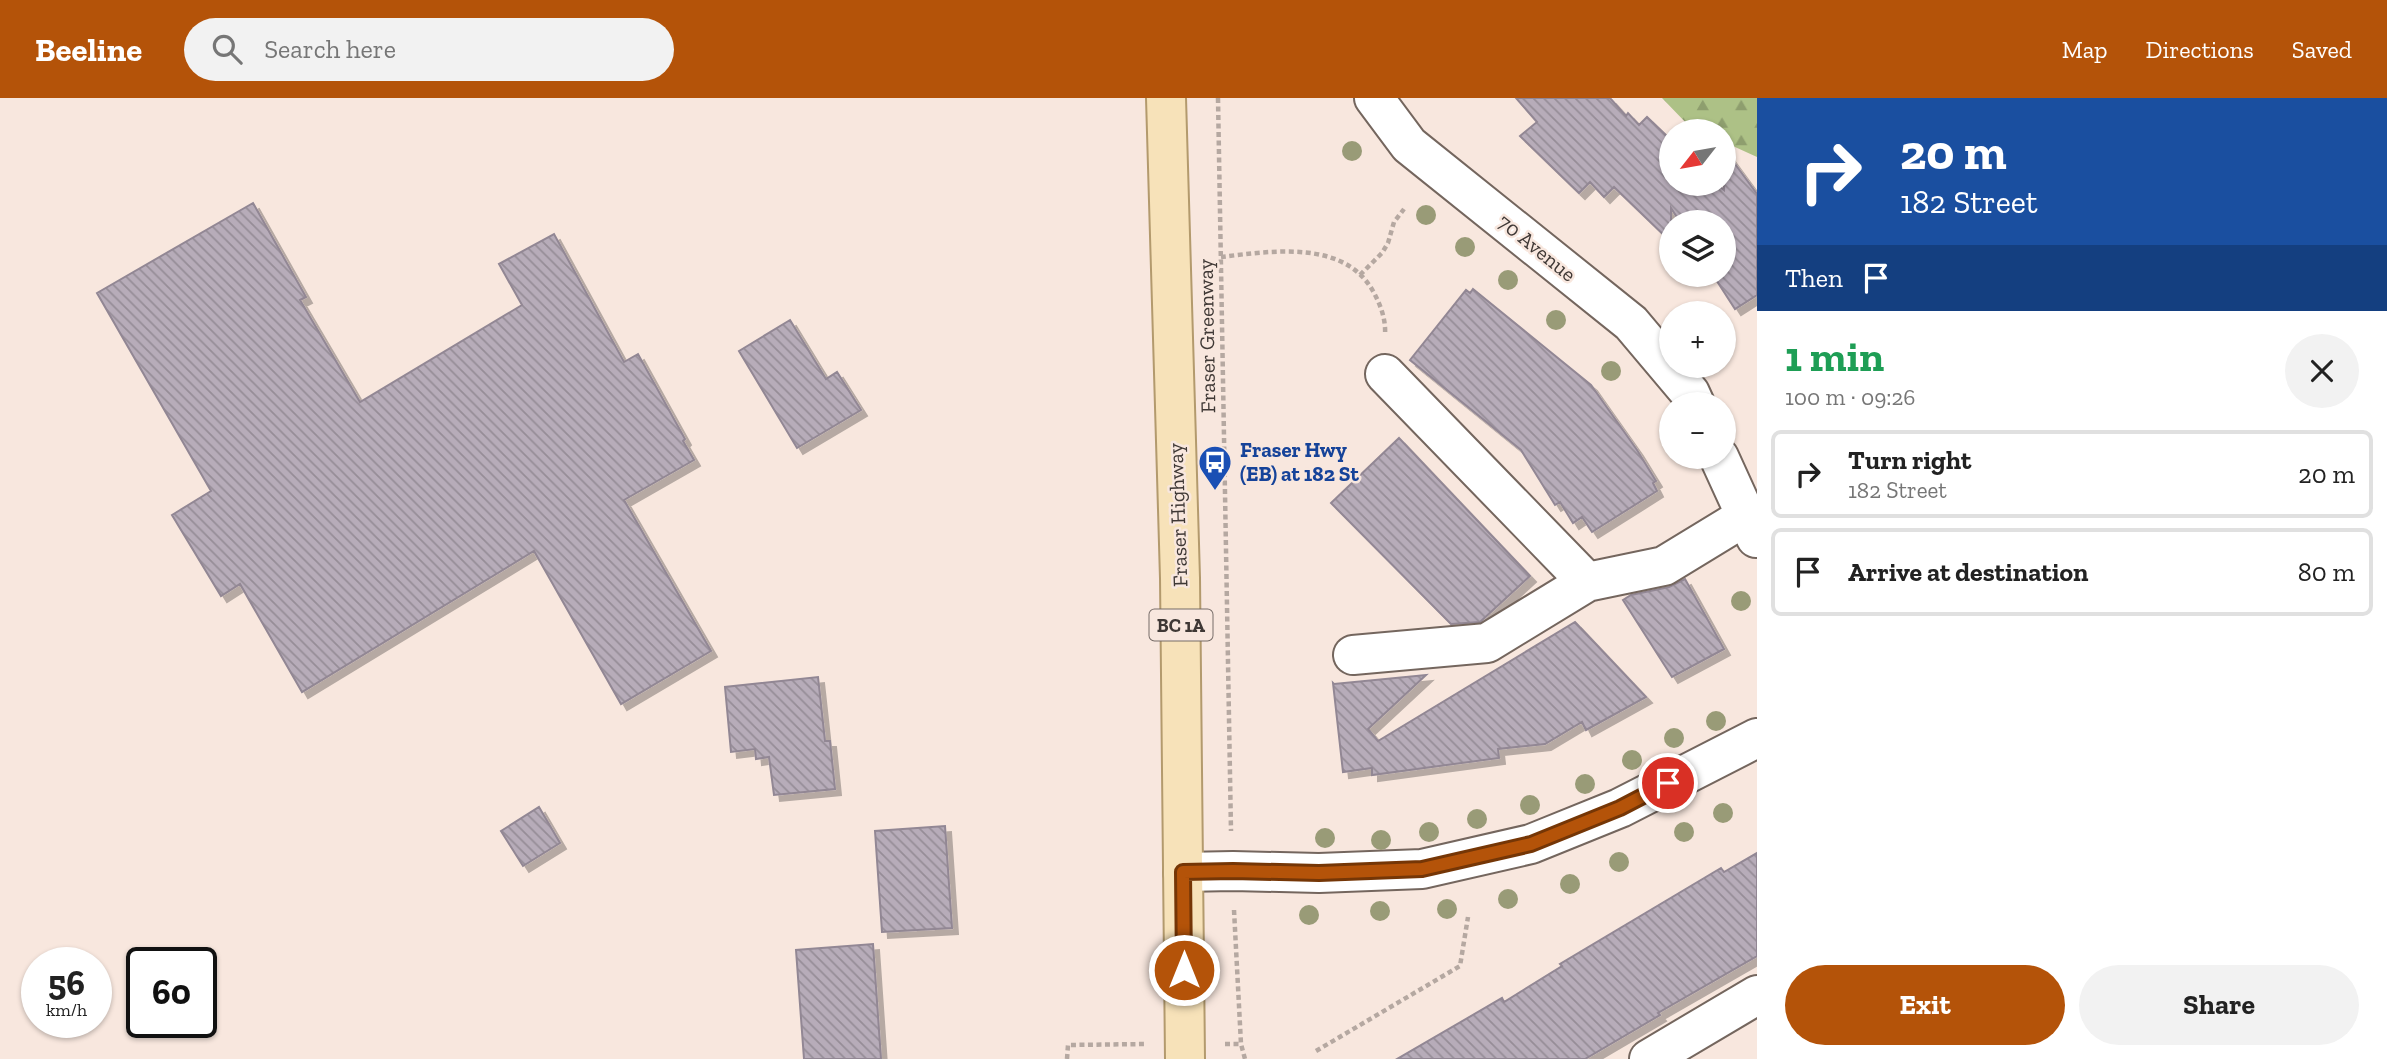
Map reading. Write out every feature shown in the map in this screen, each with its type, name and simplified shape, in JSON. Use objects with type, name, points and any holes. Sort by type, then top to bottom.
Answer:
[{"type":"main road","name":"Fraser Highway","points":[[1166,98],[1180,579],[1185,1059]]},
{"type":"street","name":"70 Avenue","points":[[1374,98],[1409,145],[1630,323],[1689,392]]},
{"type":"street","points":[[1385,374],[1587,582]]},
{"type":"street","points":[[1353,655],[1487,643],[1587,582],[1664,566],[1752,528],[1725,469]]},
{"type":"street","points":[[1183,872],[1319,873],[1422,869],[1531,844],[1620,808],[1757,738]]},
{"type":"street","points":[[1649,1059],[1757,995]]},
{"type":"path","name":"Fraser Greenway","points":[[1218,98],[1231,825]]},
{"type":"path","points":[[1360,275],[1382,253],[1394,222],[1404,209]]},
{"type":"path","points":[[1221,257],[1262,252],[1315,254],[1338,259],[1354,268],[1370,286],[1380,304],[1386,325],[1383,345],[1397,359],[1385,374]]},
{"type":"path","points":[[1316,1051],[1460,966],[1468,917]]},
{"type":"path","points":[[1234,923],[1241,1044],[1245,1059]]},
{"type":"path","points":[[1067,1059],[1068,1045]]},
{"type":"green space","points":[[1662,98],[1757,98],[1757,157],[1736,147],[1736,119],[1682,119]]},
{"type":"building","points":[[1516,98],[1610,98],[1626,116],[1628,113],[1639,125],[1647,117],[1659,128],[1659,196],[1736,196],[1736,165],[1757,194],[1757,295],[1736,308],[1736,301],[1730,301],[1721,287],[1736,287],[1736,210],[1659,210],[1659,230],[1614,187],[1604,197],[1590,182],[1579,193],[1520,136],[1537,122]]},
{"type":"building","points":[[253,203],[306,297],[300,300],[360,402],[522,305],[499,264],[554,234],[624,362],[638,354],[694,460],[624,500],[711,651],[621,704],[534,551],[302,692],[240,584],[221,596],[172,515],[211,491],[97,293]]},
{"type":"building","points":[[1473,289],[1591,385],[1637,450],[1656,481],[1653,483],[1657,491],[1592,532],[1582,517],[1573,523],[1560,502],[1555,505],[1521,450],[1410,360],[1466,290],[1470,293]]},
{"type":"building","points":[[790,320],[826,379],[837,372],[861,410],[797,448],[739,351]]},
{"type":"building","points":[[1399,438],[1530,576],[1480,622],[1451,624],[1331,503]]},
{"type":"building","points":[[1685,579],[1724,649],[1672,677],[1623,600],[1631,595],[1669,587]]},
{"type":"building","points":[[1575,622],[1646,697],[1586,730],[1582,722],[1545,744],[1498,749],[1499,758],[1372,775],[1372,768],[1343,772],[1333,683],[1426,675],[1368,729],[1378,741]]},
{"type":"building","points":[[818,677],[825,741],[830,741],[835,789],[774,795],[769,757],[756,759],[755,749],[731,752],[725,687]]},
{"type":"building","points":[[539,807],[560,843],[523,866],[501,831]]},
{"type":"building","points":[[945,826],[952,928],[882,932],[875,831]]},
{"type":"building","points":[[1757,853],[1757,956],[1585,1059],[1397,1059],[1502,998],[1504,1002],[1562,966],[1560,964],[1721,868],[1724,872]]},
{"type":"building","points":[[873,944],[881,1059],[804,1059],[796,950]]},
{"type":"place","name":"Fraser Hwy (EB) at 182 St","points":[[1215,492]]},
{"type":"route","points":[[1184,970],[1183,872],[1319,873],[1422,869],[1531,844],[1620,808],[1668,783]]}]
